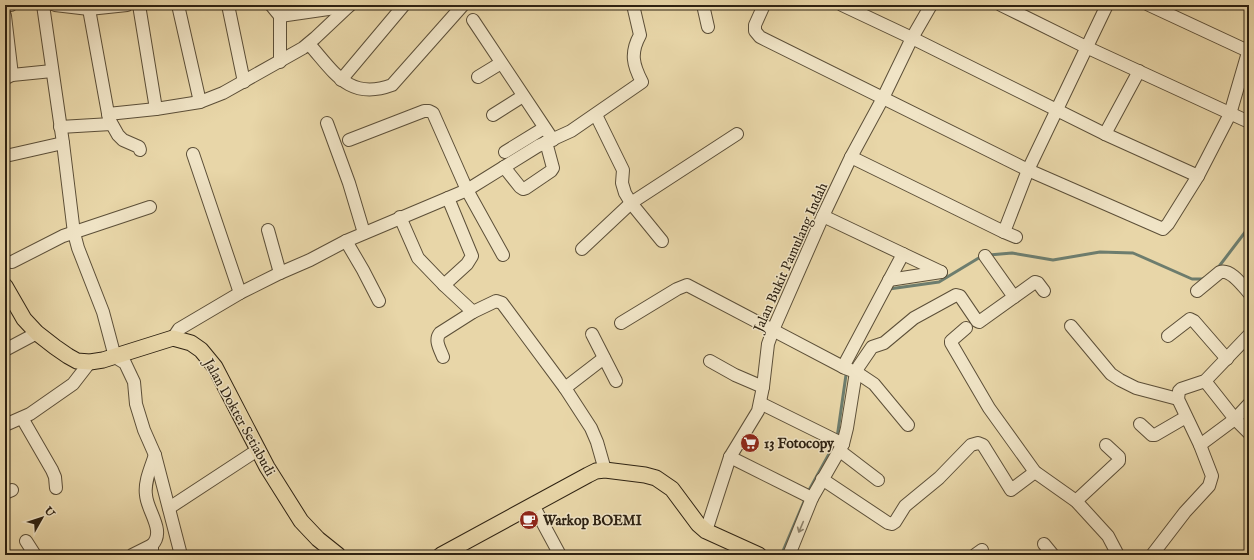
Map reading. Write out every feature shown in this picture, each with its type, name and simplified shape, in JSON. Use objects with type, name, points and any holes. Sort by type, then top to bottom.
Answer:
[{"type":"main road","points":[[5,286],[24,319],[37,333],[68,356],[77,360],[90,362],[115,357],[173,338]]},
{"type":"main road","name":"Jalan Dokter Setiabudi","points":[[173,338],[191,343],[207,356],[218,372],[277,484],[301,521],[318,540],[338,555]]},
{"type":"main road","points":[[443,555],[596,471],[605,470],[645,475],[661,481],[672,489],[698,524],[706,531],[759,555]]},
{"type":"street","points":[[5,5],[11,5]]},
{"type":"street","points":[[43,5],[63,143],[74,233],[78,248],[102,312],[115,357],[125,363],[134,382],[136,404],[144,430],[155,455],[181,555]]},
{"type":"street","points":[[55,5],[69,5],[89,9],[126,5]]},
{"type":"street","points":[[139,5],[156,109]]},
{"type":"street","points":[[178,5],[200,102]]},
{"type":"street","points":[[228,5],[244,82]]},
{"type":"street","points":[[271,5],[280,16],[280,62]]},
{"type":"street","points":[[341,80],[404,5]]},
{"type":"street","points":[[309,44],[341,80],[361,90],[372,90],[392,85],[462,5]]},
{"type":"street","points":[[173,338],[179,329],[240,292],[280,272],[310,260],[346,241],[467,190],[504,167],[571,131],[642,82],[637,73],[633,60],[637,41],[640,35],[633,5]]},
{"type":"street","points":[[702,5],[708,27]]},
{"type":"street","points":[[764,5],[755,25],[755,31],[760,37],[1028,170],[1162,229],[1168,224],[1198,176],[1230,114],[1248,50],[1149,5]]},
{"type":"street","points":[[842,5],[1105,134],[1198,176]]},
{"type":"street","name":"Jalan Bukit Pamulang Indah","points":[[706,531],[730,457],[758,411],[763,387],[768,344],[772,330],[851,157],[883,98],[912,38],[931,5]]},
{"type":"street","points":[[1001,5],[1086,47],[1249,122]]},
{"type":"street","points":[[1004,232],[1028,170],[1107,5]]},
{"type":"street","points":[[60,127],[200,102],[223,93],[280,62],[309,44],[349,6]]},
{"type":"street","points":[[280,16],[349,6]]},
{"type":"street","points":[[89,9],[109,119],[118,135],[123,140],[139,147],[140,150]]},
{"type":"street","points":[[5,16],[9,77],[52,70]]},
{"type":"street","points":[[473,20],[544,128],[550,141],[553,168],[551,171],[526,188],[523,189],[520,187],[504,167]]},
{"type":"street","points":[[478,77],[501,63]]},
{"type":"street","points":[[1105,134],[1139,71]]},
{"type":"street","points":[[493,114],[523,96]]},
{"type":"street","points":[[349,140],[424,111],[433,112],[467,190],[503,255]]},
{"type":"street","points":[[596,115],[623,170],[623,187],[630,203],[662,241]]},
{"type":"street","points":[[327,123],[349,184],[364,233]]},
{"type":"street","points":[[505,152],[544,128]]},
{"type":"street","points":[[582,249],[630,203],[738,134]]},
{"type":"street","points":[[10,155],[63,143]]},
{"type":"street","points":[[193,154],[240,292]]},
{"type":"street","points":[[851,157],[1016,237]]},
{"type":"street","points":[[444,286],[467,264],[472,256],[448,198]]},
{"type":"street","points":[[12,262],[63,236],[150,207]]},
{"type":"street","points":[[823,216],[941,272],[889,280]]},
{"type":"street","points":[[400,217],[418,258],[444,286],[473,312]]},
{"type":"street","points":[[268,230],[280,272]]},
{"type":"street","points":[[346,241],[379,302]]},
{"type":"street","points":[[843,367],[903,254]]},
{"type":"street","points":[[985,256],[1014,297]]},
{"type":"street","points":[[1197,291],[1220,272],[1224,271],[1229,273],[1249,293]]},
{"type":"street","points":[[789,555],[808,496],[822,479],[847,428],[856,372],[872,347],[884,344],[914,318],[956,295],[960,296],[979,322],[1035,282],[1038,283],[1044,291]]},
{"type":"street","points":[[621,323],[677,289],[687,285],[843,367],[856,372],[874,384],[908,425]]},
{"type":"street","points":[[443,357],[437,341],[437,336],[440,333],[473,312],[496,301],[502,304],[565,388],[594,434],[605,470]]},
{"type":"street","points":[[1168,336],[1185,322],[1190,320],[1194,321],[1227,359]]},
{"type":"street","points":[[1071,326],[1111,374],[1136,388],[1178,399]]},
{"type":"street","points":[[966,328],[951,341],[951,343],[989,408],[1035,472],[1076,501],[1108,536],[1118,555]]},
{"type":"street","points":[[5,350],[37,333]]},
{"type":"street","points":[[592,334],[616,381]]},
{"type":"street","points":[[1152,555],[1185,512],[1209,486],[1212,476],[1200,445],[1178,399],[1178,394],[1181,389],[1205,381],[1249,335]]},
{"type":"street","points":[[565,388],[604,358]]},
{"type":"street","points":[[710,361],[735,376],[763,387]]},
{"type":"street","points":[[5,425],[22,418],[52,400],[74,384],[90,362]]},
{"type":"street","points":[[1205,381],[1249,433]]},
{"type":"street","points":[[760,404],[838,444],[878,480]]},
{"type":"street","points":[[1200,445],[1235,418],[1249,404]]},
{"type":"street","points":[[1140,424],[1152,435],[1155,435],[1186,417]]},
{"type":"street","points":[[22,418],[52,470],[55,477],[56,488]]},
{"type":"street","points":[[822,479],[888,523],[892,524],[895,522],[905,506],[939,478],[972,445],[978,443],[983,445],[1011,490],[1035,472]]},
{"type":"street","points":[[1076,501],[1119,461],[1118,455],[1106,445]]},
{"type":"street","points":[[169,508],[259,449]]},
{"type":"street","points":[[132,555],[152,550],[156,542],[158,532],[146,495],[146,485],[155,455]]},
{"type":"street","points":[[730,457],[808,496]]},
{"type":"street","points":[[533,506],[560,555]]},
{"type":"street","points":[[26,541],[35,555]]},
{"type":"street","points":[[1044,544],[1053,555]]},
{"type":"waterway","points":[[1217,269],[1249,227]]},
{"type":"waterway","points":[[989,255],[1012,253],[1053,260],[1100,252],[1133,253],[1192,279],[1204,278]]},
{"type":"waterway","points":[[889,289],[939,282],[982,256]]},
{"type":"waterway","points":[[837,438],[846,375]]},
{"type":"waterway","points":[[808,492],[835,443]]},
{"type":"waterway","points":[[783,551],[806,497]]},
{"type":"place","name":"13 Fotocopy","points":[[750,443]]},
{"type":"place","name":"Warkop BOEMI","points":[[529,520]]}]
